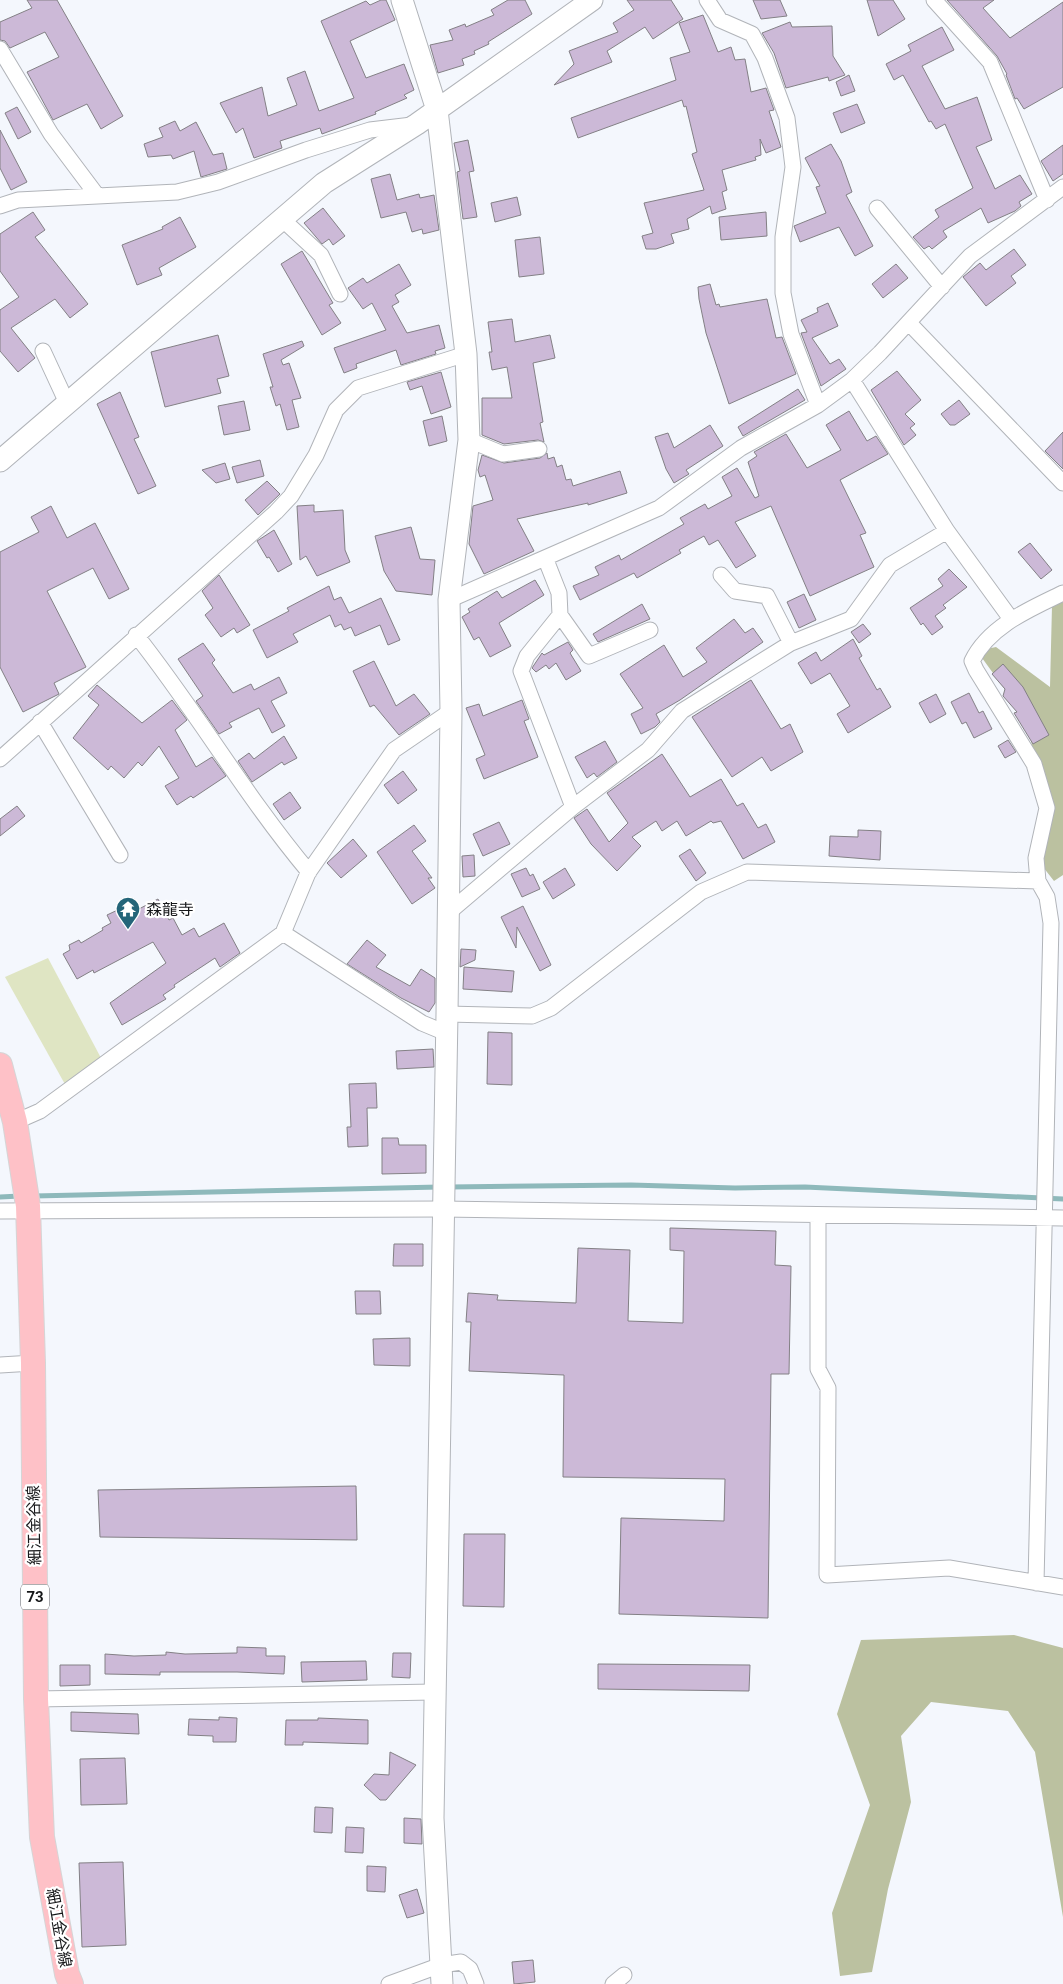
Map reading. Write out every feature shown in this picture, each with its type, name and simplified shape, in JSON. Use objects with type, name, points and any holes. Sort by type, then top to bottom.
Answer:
[{"type":"main road","name":"細江金谷線","points":[[0,1065],[15,1122],[28,1209],[33,1364],[36,1699],[42,1837],[67,1974],[71,1984]]},
{"type":"street","points":[[402,0],[437,110],[466,354],[468,440],[449,600],[451,710],[447,1023],[442,1203],[433,1818],[441,1975]]},
{"type":"street","points":[[0,460],[324,183],[417,124],[592,0]]},
{"type":"street","points":[[707,0],[720,20],[752,34],[765,58],[787,118],[793,168],[782,237],[783,293],[791,334],[818,405]]},
{"type":"street","points":[[934,0],[990,62],[1047,200]]},
{"type":"street","points":[[0,49],[51,134],[96,194]]},
{"type":"street","points":[[0,206],[18,200],[96,194],[177,192],[218,182],[306,150],[370,130],[417,124]]},
{"type":"street","points":[[449,600],[546,560],[659,508],[741,448],[818,405],[852,380],[909,323],[970,256],[1063,187]]},
{"type":"street","points":[[878,208],[942,287]]},
{"type":"street","points":[[282,219],[320,255],[340,294]]},
{"type":"street","points":[[909,323],[1063,483]]},
{"type":"street","points":[[43,351],[67,403]]},
{"type":"street","points":[[0,759],[136,635],[275,513],[291,496],[316,455],[336,410],[358,388],[466,354]]},
{"type":"street","points":[[852,380],[947,531],[1011,619]]},
{"type":"street","points":[[468,440],[502,454],[539,448]]},
{"type":"street","points":[[448,914],[573,807],[648,750],[682,711],[791,643],[851,619],[890,565],[947,531]]},
{"type":"street","points":[[546,560],[559,593],[560,616],[589,656],[650,630]]},
{"type":"street","points":[[722,575],[735,591],[766,596],[791,643]]},
{"type":"street","points":[[1036,1583],[1044,1186],[1056,1050],[1051,923],[1047,897],[1038,881],[1036,858],[1047,808],[1036,772],[972,661],[977,650],[1011,619],[1063,593]]},
{"type":"street","points":[[560,616],[526,656],[521,671],[573,807]]},
{"type":"street","points":[[136,635],[174,684],[271,827],[309,872]]},
{"type":"street","points":[[15,1122],[40,1111],[283,934],[309,872],[394,750],[451,710]]},
{"type":"street","points":[[40,722],[120,855]]},
{"type":"street","points":[[283,934],[422,1023],[447,1023],[532,1016],[551,1008],[701,892],[747,872],[1038,881]]},
{"type":"street","points":[[0,1211],[442,1203],[818,1216],[1043,1214],[1063,1218]]},
{"type":"street","points":[[818,1216],[818,1369],[828,1388],[827,1575],[949,1568],[1063,1587]]},
{"type":"street","points":[[0,1364],[33,1364]]},
{"type":"street","points":[[36,1699],[434,1692]]},
{"type":"street","points":[[389,1984],[441,1975],[460,1962],[470,1969],[476,1984]]},
{"type":"green space","points":[[1063,602],[1063,875],[1054,881],[1036,858],[1040,786],[1027,720],[977,651],[996,647],[1050,687],[1052,606]]},
{"type":"green space","points":[[48,958],[101,1058],[66,1086],[5,977]]},
{"type":"green space","points":[[1014,1635],[1063,1648],[1063,1917],[1035,1752],[1008,1711],[931,1702],[901,1736],[911,1802],[888,1889],[872,1972],[840,1976],[832,1913],[870,1805],[837,1714],[861,1640]]},
{"type":"building","points":[[27,0],[57,0],[123,116],[101,129],[87,104],[53,120],[27,72],[59,57],[45,32],[10,48],[5,41],[0,40],[0,22],[32,8]]},
{"type":"building","points":[[386,0],[395,20],[350,41],[366,78],[404,64],[414,90],[404,95],[407,98],[375,112],[376,114],[322,134],[320,128],[280,141],[282,148],[254,158],[243,128],[236,133],[220,103],[262,87],[268,116],[297,105],[287,78],[305,71],[319,111],[354,98],[321,21],[366,1],[370,5]]},
{"type":"building","points":[[508,0],[525,0],[532,14],[488,42],[489,44],[474,51],[475,54],[462,59],[464,65],[438,73],[430,45],[453,40],[449,30],[465,24],[466,27],[494,15],[491,10]]},
{"type":"building","points":[[627,0],[671,0],[683,19],[653,39],[645,27],[607,51],[612,62],[554,85],[574,64],[569,51],[618,32],[613,23],[634,10]]},
{"type":"building","points":[[753,0],[780,0],[787,16],[761,19]]},
{"type":"building","points":[[867,0],[893,0],[905,19],[878,36]]},
{"type":"building","points":[[947,0],[994,0],[983,8],[1010,38],[1063,2],[1063,87],[1024,109],[1017,98],[1015,99],[1007,74],[997,56]]},
{"type":"building","points":[[703,15],[718,52],[731,47],[735,60],[745,59],[751,92],[766,88],[774,110],[769,111],[781,147],[766,153],[760,139],[761,155],[755,157],[756,160],[722,170],[727,190],[722,192],[726,209],[712,214],[710,206],[687,219],[689,229],[671,234],[674,243],[656,249],[646,249],[642,236],[653,233],[644,203],[704,190],[692,154],[697,152],[686,106],[684,107],[682,100],[578,138],[571,118],[676,80],[670,58],[690,52],[679,23]]},
{"type":"building","points":[[790,22],[792,27],[832,26],[833,56],[845,75],[829,81],[828,77],[786,88],[774,53],[762,33]]},
{"type":"building","points":[[942,27],[954,50],[922,66],[945,109],[977,97],[992,140],[976,147],[995,189],[1020,175],[1032,194],[1019,202],[1021,206],[1015,211],[988,223],[981,208],[943,231],[947,237],[932,249],[929,246],[924,249],[913,237],[939,217],[935,210],[973,188],[945,124],[936,129],[931,121],[929,122],[903,75],[894,80],[886,64],[911,51],[908,45]]},
{"type":"building","points":[[849,75],[855,91],[841,96],[836,82]]},
{"type":"building","points":[[857,104],[865,123],[841,133],[833,113]]},
{"type":"building","points":[[17,107],[31,132],[18,139],[5,113]]},
{"type":"building","points":[[175,121],[180,131],[196,122],[213,155],[223,153],[227,169],[201,177],[194,151],[173,159],[171,155],[148,157],[144,144],[163,137],[159,128]]},
{"type":"building","points":[[0,130],[27,182],[11,190],[0,168]]},
{"type":"building","points":[[468,140],[474,171],[469,172],[477,217],[463,219],[457,172],[460,171],[454,143]]},
{"type":"building","points":[[831,144],[841,161],[852,192],[846,195],[873,246],[855,256],[839,227],[800,242],[794,226],[826,213],[816,187],[820,186],[805,158]]},
{"type":"building","points":[[1063,145],[1063,174],[1053,181],[1041,161]]},
{"type":"building","points":[[390,174],[397,200],[419,194],[420,198],[434,195],[439,230],[423,234],[422,229],[412,232],[406,212],[381,218],[371,179]]},
{"type":"building","points":[[517,197],[521,215],[495,222],[491,203]]},
{"type":"building","points":[[323,208],[345,236],[333,245],[329,239],[322,244],[304,223]]},
{"type":"building","points":[[33,212],[45,230],[35,237],[88,304],[70,318],[55,299],[11,328],[35,358],[18,372],[0,351],[0,310],[19,297],[0,271],[0,234]]},
{"type":"building","points":[[766,212],[767,236],[721,240],[719,217]]},
{"type":"building","points":[[180,217],[196,247],[159,268],[162,275],[137,285],[122,245],[163,229],[162,227]]},
{"type":"building","points":[[540,237],[544,274],[519,277],[515,240]]},
{"type":"building","points":[[1014,249],[1026,265],[1011,276],[1016,283],[986,306],[963,277],[980,263],[986,270]]},
{"type":"building","points":[[302,251],[333,303],[329,305],[341,323],[322,335],[281,264]]},
{"type":"building","points":[[399,264],[411,285],[395,295],[399,302],[392,306],[407,333],[439,325],[445,348],[435,351],[436,354],[401,365],[396,350],[356,364],[357,368],[344,373],[334,348],[386,330],[372,303],[363,309],[348,288],[363,278],[367,283]]},
{"type":"building","points":[[896,264],[908,278],[883,298],[872,284]]},
{"type":"building","points":[[710,284],[716,305],[719,304],[720,307],[767,299],[776,338],[782,337],[796,374],[729,404],[706,333],[699,299],[698,287]]},
{"type":"building","points":[[828,303],[838,326],[812,338],[830,364],[839,359],[846,369],[821,386],[801,333],[807,332],[801,320],[818,312],[817,308]]},
{"type":"building","points":[[512,319],[515,342],[550,335],[555,358],[533,363],[543,422],[540,423],[544,442],[538,440],[504,444],[482,435],[482,398],[512,398],[507,367],[492,370],[488,322]]},
{"type":"building","points":[[218,335],[229,376],[217,379],[221,393],[165,407],[151,352]]},
{"type":"building","points":[[302,341],[304,346],[281,360],[283,365],[289,363],[301,398],[292,400],[299,427],[287,430],[280,404],[276,406],[270,387],[273,387],[263,354]]},
{"type":"building","points":[[897,371],[921,400],[905,414],[915,424],[910,428],[916,435],[904,445],[871,390]]},
{"type":"building","points":[[441,372],[451,407],[431,414],[422,386],[410,390],[407,382]]},
{"type":"building","points":[[798,389],[805,400],[743,436],[738,427]]},
{"type":"building","points":[[120,392],[139,437],[134,439],[156,486],[138,494],[97,404]]},
{"type":"building","points":[[959,400],[970,414],[955,425],[950,425],[941,414]]},
{"type":"building","points":[[244,401],[250,430],[224,435],[218,406]]},
{"type":"building","points":[[849,411],[867,441],[876,436],[888,454],[840,480],[866,533],[860,535],[874,567],[810,596],[771,506],[735,522],[756,556],[736,568],[718,540],[709,545],[704,536],[679,550],[681,553],[637,578],[634,573],[580,600],[573,586],[599,575],[595,567],[619,555],[621,560],[684,524],[680,518],[705,504],[708,509],[732,496],[722,477],[737,468],[755,498],[759,496],[748,462],[757,456],[754,452],[786,434],[807,468],[841,450],[826,425]]},
{"type":"building","points":[[442,416],[447,441],[429,446],[423,421]]},
{"type":"building","points":[[710,425],[723,446],[686,470],[689,474],[674,483],[666,469],[655,437],[668,433],[674,448]]},
{"type":"building","points":[[1063,432],[1063,469],[1045,451]]},
{"type":"building","points":[[547,453],[548,459],[554,457],[557,467],[562,465],[566,480],[571,479],[573,486],[620,471],[627,493],[588,505],[588,503],[517,519],[534,551],[484,574],[469,544],[473,506],[493,500],[485,475],[480,477],[478,470],[482,455],[504,463],[540,458]]},
{"type":"building","points":[[260,460],[264,476],[237,483],[232,467]]},
{"type":"building","points":[[225,463],[230,479],[216,483],[202,470]]},
{"type":"building","points":[[267,481],[280,494],[258,515],[245,500]]},
{"type":"building","points":[[314,505],[314,512],[343,510],[345,550],[350,562],[317,576],[306,556],[300,560],[297,506]]},
{"type":"building","points":[[51,506],[67,538],[95,523],[129,589],[109,599],[93,568],[47,591],[86,667],[54,683],[59,694],[23,712],[0,667],[0,552],[39,532],[31,517]]},
{"type":"building","points":[[411,527],[420,559],[435,560],[432,595],[396,591],[384,571],[375,536]]},
{"type":"building","points":[[274,530],[292,564],[278,572],[257,541]]},
{"type":"building","points":[[1030,543],[1052,570],[1041,579],[1018,552]]},
{"type":"building","points":[[949,569],[967,587],[943,605],[946,608],[935,616],[943,627],[932,635],[923,623],[921,625],[910,608],[943,586],[938,579]]},
{"type":"building","points":[[219,575],[250,625],[237,633],[234,628],[221,637],[205,615],[213,608],[202,591]]},
{"type":"building","points":[[535,580],[544,595],[499,623],[511,646],[490,657],[479,637],[474,640],[462,617],[470,612],[468,609],[497,591],[502,598]]},
{"type":"building","points":[[329,586],[334,600],[341,597],[349,613],[381,598],[400,640],[388,645],[380,625],[355,636],[351,627],[344,630],[341,624],[335,627],[330,615],[293,634],[298,642],[267,658],[253,630],[289,611],[287,608]]},
{"type":"building","points":[[804,594],[816,620],[799,628],[787,602]]},
{"type":"building","points":[[642,604],[650,619],[598,642],[593,634]]},
{"type":"building","points":[[734,619],[745,633],[753,628],[763,642],[680,700],[656,714],[660,722],[655,727],[641,734],[631,714],[643,708],[620,674],[664,645],[683,677],[707,662],[696,648]]},
{"type":"building","points":[[863,624],[871,634],[859,643],[851,632]]},
{"type":"building","points":[[853,639],[862,656],[859,658],[877,690],[880,688],[891,707],[848,733],[837,714],[850,706],[830,673],[811,684],[798,663],[816,652],[821,661]]},
{"type":"building","points":[[568,642],[573,650],[570,653],[581,671],[566,680],[556,663],[549,669],[546,665],[536,672],[532,668],[542,653],[544,655]]},
{"type":"building","points":[[203,643],[215,660],[212,663],[233,693],[251,684],[254,690],[279,677],[287,693],[271,701],[285,726],[272,733],[259,708],[229,723],[232,727],[219,734],[196,701],[203,696],[178,659]]},
{"type":"building","points":[[374,661],[396,706],[414,694],[430,714],[399,735],[374,705],[370,707],[353,671]]},
{"type":"building","points":[[1003,664],[1023,687],[1049,735],[1033,744],[1014,713],[1017,712],[1003,696],[1005,689],[992,674]]},
{"type":"building","points":[[751,680],[781,729],[790,724],[803,752],[771,771],[762,757],[732,777],[692,717]]},
{"type":"building","points":[[97,685],[142,723],[172,700],[187,720],[175,730],[196,767],[212,757],[226,776],[193,798],[191,796],[177,805],[165,786],[179,778],[159,746],[142,766],[138,762],[124,778],[111,766],[108,770],[73,738],[99,705],[88,696]]},
{"type":"building","points":[[969,693],[979,713],[983,711],[992,729],[974,738],[966,722],[962,724],[951,702]]},
{"type":"building","points":[[936,694],[946,714],[930,723],[919,703]]},
{"type":"building","points":[[522,700],[529,719],[524,721],[538,757],[484,779],[476,759],[485,755],[466,708],[479,704],[483,716]]},
{"type":"building","points":[[284,736],[297,758],[284,765],[282,762],[252,782],[238,761],[249,753],[254,759]]},
{"type":"building","points":[[1008,740],[1016,752],[1005,758],[998,746]]},
{"type":"building","points":[[605,741],[617,762],[597,777],[594,773],[587,778],[575,757]]},
{"type":"building","points":[[662,754],[690,797],[721,779],[737,806],[743,803],[758,828],[766,824],[775,842],[743,859],[721,821],[713,823],[711,821],[686,836],[677,821],[662,831],[656,821],[632,837],[641,846],[617,871],[591,844],[574,818],[587,809],[609,842],[628,823],[607,793]]},
{"type":"building","points":[[403,771],[417,790],[398,804],[384,785]]},
{"type":"building","points":[[290,792],[301,808],[284,820],[273,804]]},
{"type":"building","points":[[17,806],[25,816],[0,836],[0,819]]},
{"type":"building","points":[[499,822],[510,844],[483,856],[473,834]]},
{"type":"building","points":[[414,825],[426,841],[412,851],[432,878],[428,878],[435,888],[412,904],[377,852]]},
{"type":"building","points":[[858,830],[881,831],[880,860],[829,856],[830,836],[858,837]]},
{"type":"building","points":[[353,839],[367,856],[341,878],[327,863]]},
{"type":"building","points":[[690,849],[706,873],[696,881],[679,856]]},
{"type":"building","points":[[474,855],[475,876],[463,877],[462,856]]},
{"type":"building","points":[[526,868],[530,876],[533,874],[540,889],[522,897],[511,874]]},
{"type":"building","points":[[565,868],[575,885],[553,899],[543,882]]},
{"type":"building","points":[[158,899],[169,920],[173,918],[182,935],[194,928],[199,937],[224,923],[240,953],[220,967],[215,958],[174,985],[175,987],[163,995],[166,999],[122,1025],[110,1003],[166,963],[153,942],[94,973],[93,970],[77,979],[63,954],[70,950],[69,945],[79,940],[81,943],[111,923],[107,915],[124,907],[126,911],[135,907],[137,910]]},
{"type":"building","points":[[523,906],[551,965],[540,971],[517,927],[516,948],[501,917]]},
{"type":"building","points":[[367,940],[386,955],[376,967],[410,986],[421,969],[435,978],[435,1003],[429,1012],[401,998],[347,964]]},
{"type":"building","points":[[461,949],[476,950],[475,960],[460,967]]},
{"type":"building","points":[[464,967],[514,971],[512,992],[463,989]]},
{"type":"building","points":[[488,1032],[512,1033],[512,1085],[487,1084]]},
{"type":"building","points":[[433,1049],[434,1067],[397,1069],[396,1051]]},
{"type":"building","points":[[376,1083],[377,1108],[367,1108],[368,1146],[348,1147],[347,1127],[351,1127],[349,1084]]},
{"type":"building","points":[[382,1138],[398,1138],[399,1145],[426,1145],[426,1173],[382,1174]]},
{"type":"building","points":[[670,1228],[776,1231],[775,1265],[791,1266],[789,1374],[771,1374],[768,1618],[619,1614],[621,1518],[724,1521],[725,1479],[563,1477],[564,1375],[469,1371],[471,1322],[466,1322],[468,1293],[498,1295],[497,1300],[576,1303],[578,1248],[630,1250],[628,1321],[683,1323],[684,1251],[670,1250]]},
{"type":"building","points":[[394,1244],[423,1244],[423,1266],[393,1266]]},
{"type":"building","points":[[355,1291],[380,1291],[381,1314],[356,1314]]},
{"type":"building","points":[[410,1338],[410,1366],[374,1365],[373,1339]]},
{"type":"building","points":[[356,1486],[357,1540],[100,1537],[98,1490]]},
{"type":"building","points":[[464,1534],[505,1534],[504,1607],[463,1606]]},
{"type":"building","points":[[237,1647],[266,1648],[266,1656],[285,1656],[284,1674],[160,1672],[160,1675],[105,1674],[105,1654],[134,1656],[166,1655],[166,1652],[185,1654],[237,1653]]},
{"type":"building","points":[[393,1653],[411,1653],[410,1678],[392,1677]]},
{"type":"building","points":[[366,1661],[367,1680],[302,1682],[301,1662]]},
{"type":"building","points":[[598,1664],[750,1665],[749,1691],[598,1689]]},
{"type":"building","points":[[60,1665],[90,1665],[90,1685],[60,1686]]},
{"type":"building","points":[[71,1712],[138,1714],[139,1734],[71,1731]]},
{"type":"building","points":[[219,1717],[237,1718],[236,1742],[213,1742],[213,1736],[188,1735],[189,1719],[219,1720]]},
{"type":"building","points":[[318,1718],[368,1720],[368,1744],[303,1742],[303,1745],[285,1745],[286,1720],[318,1720]]},
{"type":"building","points":[[390,1752],[416,1765],[386,1800],[380,1800],[364,1785],[374,1774],[389,1775]]},
{"type":"building","points":[[125,1758],[127,1804],[81,1805],[80,1759]]},
{"type":"building","points":[[315,1807],[333,1808],[332,1833],[314,1832]]},
{"type":"building","points":[[404,1818],[421,1819],[422,1844],[404,1843]]},
{"type":"building","points":[[346,1827],[364,1828],[363,1853],[345,1852]]},
{"type":"building","points":[[123,1862],[126,1945],[82,1947],[79,1863]]},
{"type":"building","points":[[367,1866],[386,1867],[385,1892],[367,1891]]},
{"type":"building","points":[[417,1889],[424,1913],[407,1918],[399,1895]]},
{"type":"building","points":[[533,1960],[535,1982],[514,1984],[512,1962]]},
{"type":"waterway","points":[[449,1187],[631,1185],[735,1188],[805,1187],[1063,1199]]},
{"type":"waterway","points":[[34,1196],[440,1187]]},
{"type":"waterway","points":[[0,1197],[20,1196]]},
{"type":"place","name":"森龍寺","points":[[128,930]]}]
